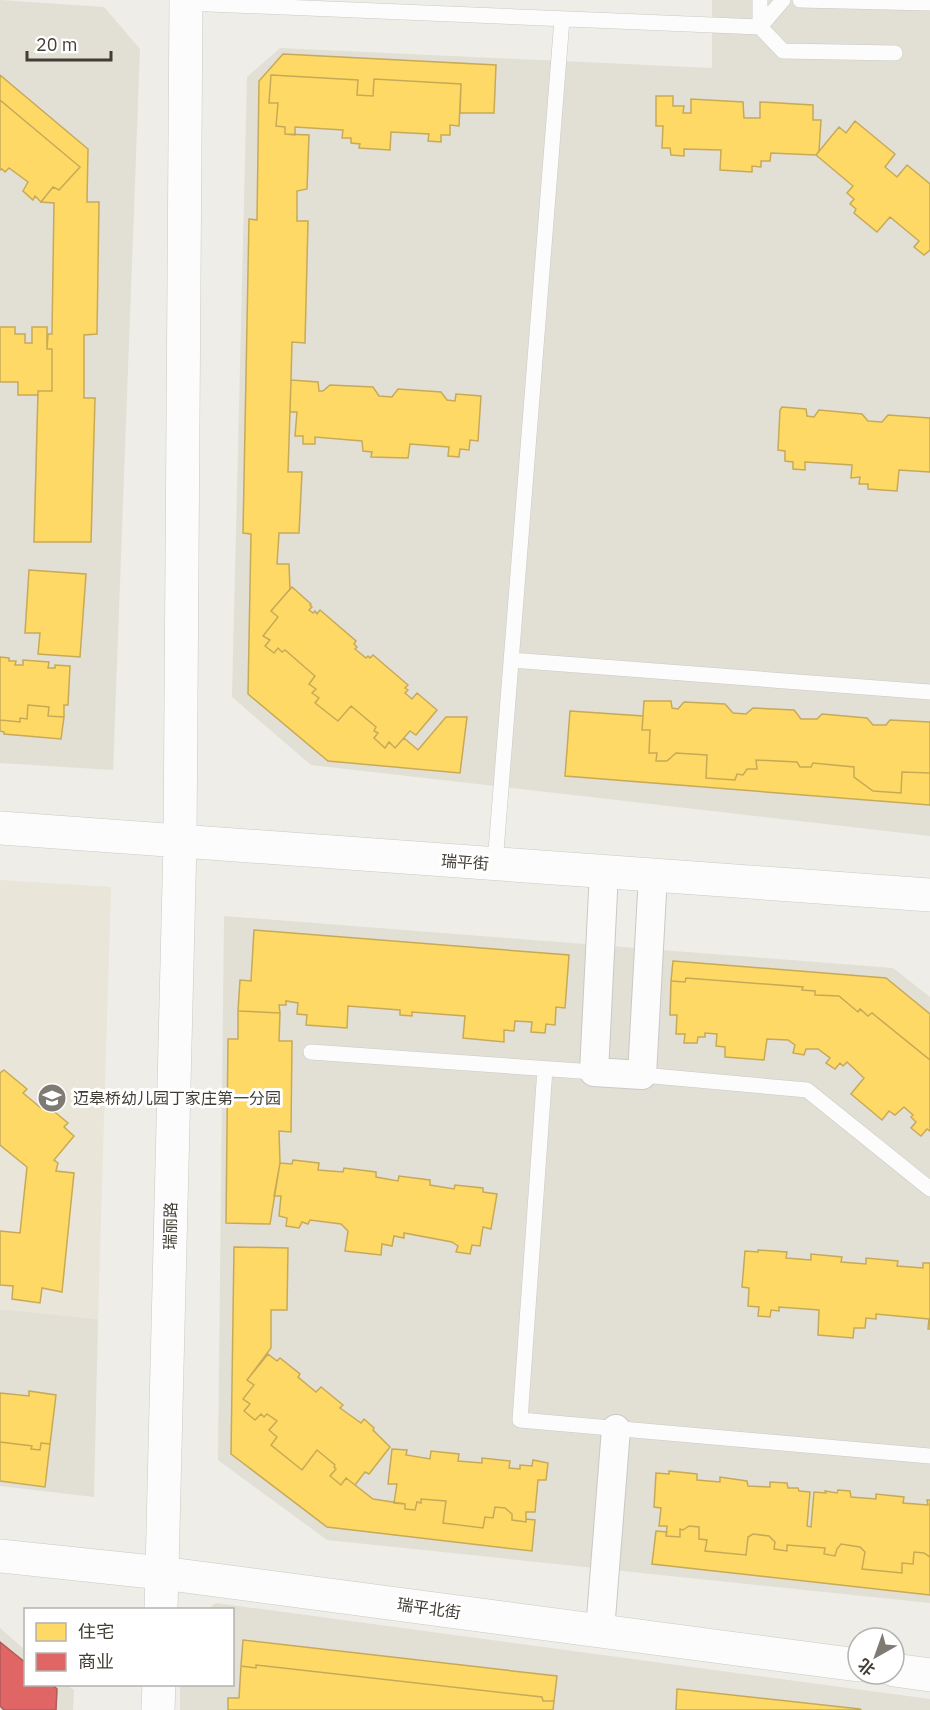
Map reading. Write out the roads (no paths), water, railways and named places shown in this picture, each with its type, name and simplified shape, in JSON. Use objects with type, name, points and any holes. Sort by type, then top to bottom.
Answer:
[{"type":"street","name":"瑞丽路","points":[[161,1608],[180,842],[186,2]]},
{"type":"street","name":"瑞平街","points":[[0,828],[930,895]]},
{"type":"street","points":[[604,872],[594,1072],[642,1075],[652,876]]},
{"type":"street","points":[[600,1631],[616,1429]]},
{"type":"street","name":"瑞平北街","points":[[0,1556],[162,1573],[846,1663]]},
{"type":"street","points":[[906,1672],[930,1675]]},
{"type":"street","points":[[158,1710],[159,1686]]},
{"type":"lane","points":[[760,0],[760,27],[783,51],[895,53]]},
{"type":"lane","points":[[760,27],[783,0]]},
{"type":"lane","points":[[800,0],[930,3]]},
{"type":"lane","points":[[186,2],[760,27]]},
{"type":"lane","points":[[495,864],[562,19]]},
{"type":"lane","points":[[511,660],[930,692]]},
{"type":"lane","points":[[311,1052],[594,1072]]},
{"type":"lane","points":[[545,1069],[520,1420],[930,1456]]},
{"type":"lane","points":[[642,1075],[807,1090],[930,1189]]},
{"type":"place","name":"迈皋桥幼儿园丁家庄第一分园","points":[[52,1098]]}]
